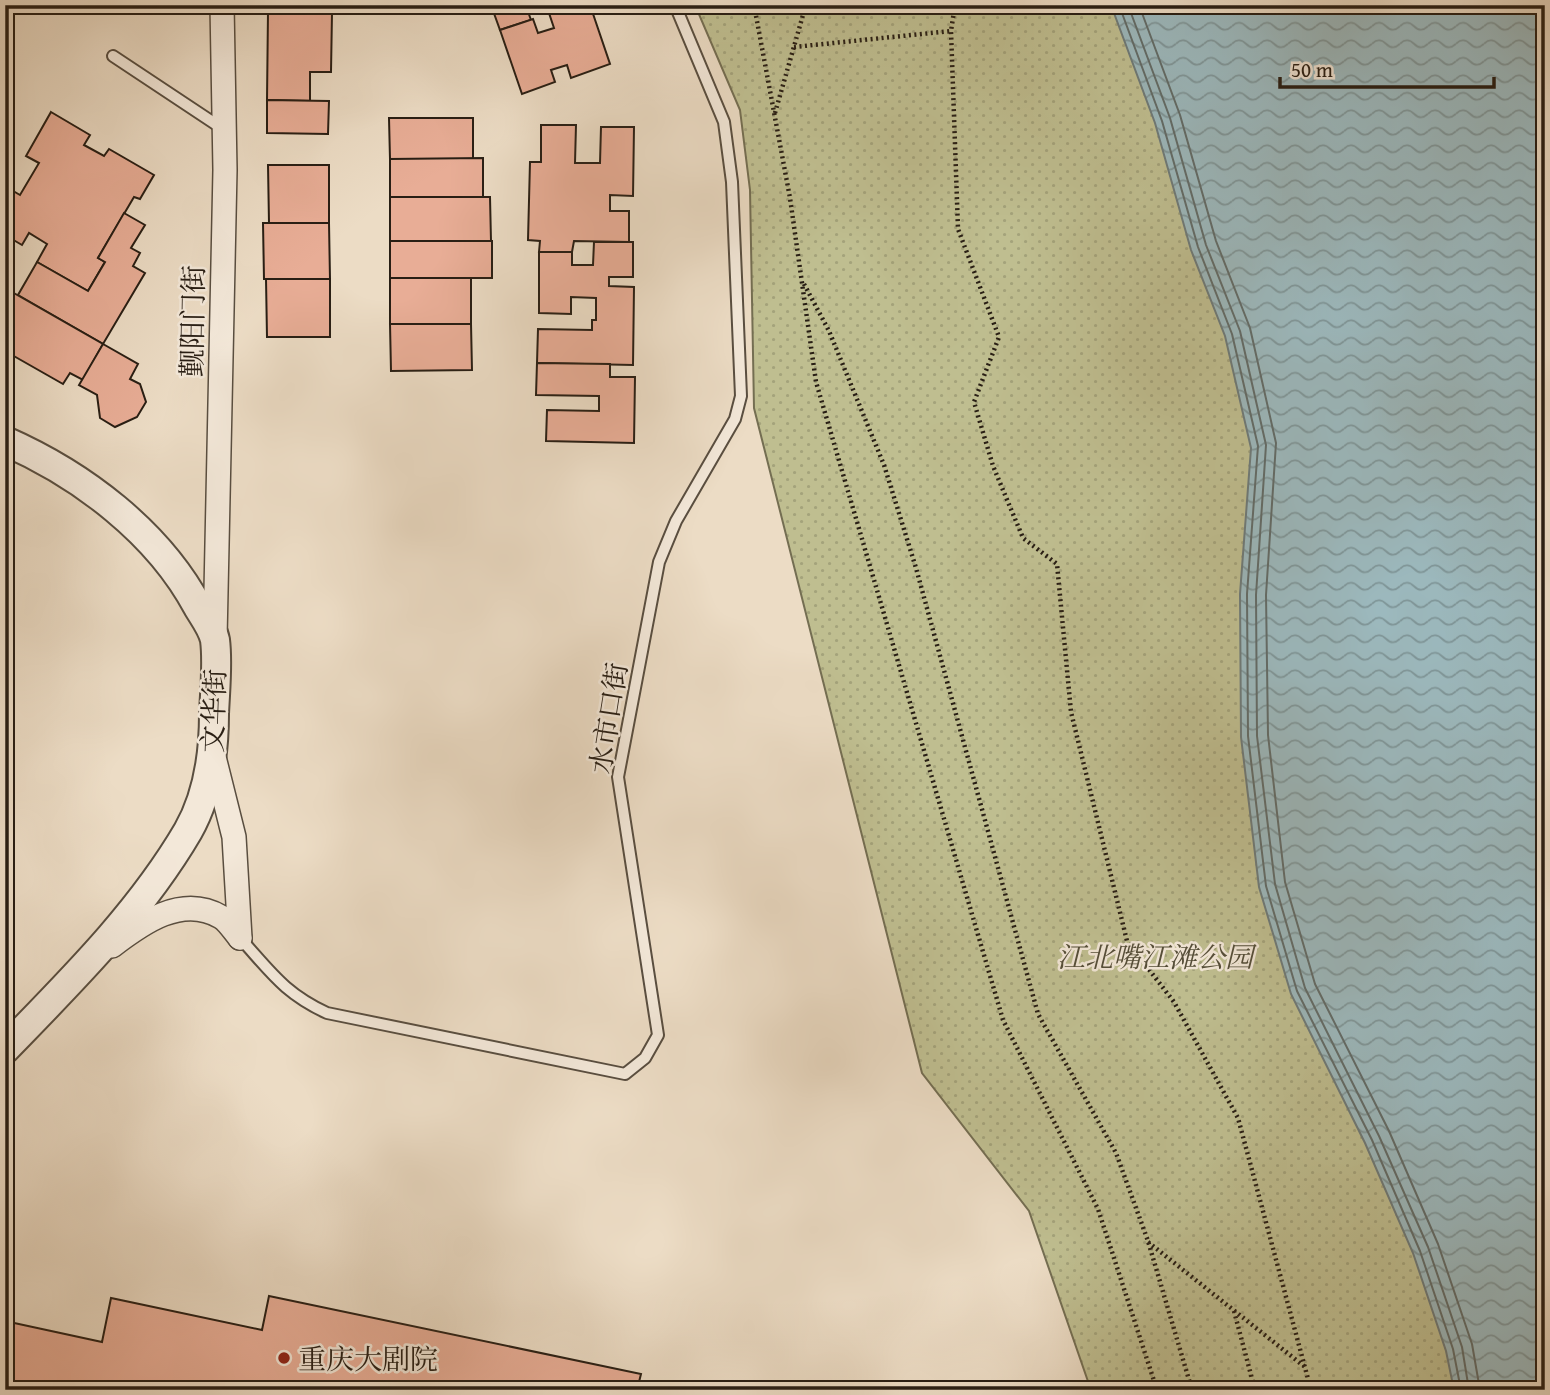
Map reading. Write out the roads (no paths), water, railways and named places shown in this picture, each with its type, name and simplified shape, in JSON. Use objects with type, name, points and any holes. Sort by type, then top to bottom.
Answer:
[{"type":"street","name":"觐阳门街","points":[[215,638],[223,129],[222,5]]},
{"type":"street","name":"文华街","points":[[5,441],[30,452],[90,489],[142,532],[185,582],[215,638],[214,757],[190,829],[139,902],[90,963],[5,1049]]},
{"type":"street","points":[[214,757],[234,837],[240,937]]},
{"type":"street","points":[[90,963],[148,919],[175,910],[198,910],[222,917],[240,937]]},
{"type":"lane","name":"水市口街","points":[[240,937],[285,988],[298,999],[327,1013],[625,1074],[645,1058],[658,1035],[618,777],[659,562],[676,521],[734,419],[741,396],[732,182],[724,122],[676,5]]},
{"type":"lane","points":[[113,56],[223,129]]},
{"type":"water","points":[[1111,5],[1545,5],[1545,1390],[1454,1390],[1446,1351],[1413,1253],[1365,1143],[1291,994],[1259,887],[1241,737],[1240,594],[1251,448],[1225,336],[1191,250],[1155,123]]},
{"type":"place","name":"重庆大剧院","points":[[284,1358]]},
{"type":"park label","name":"江北嘴江滩公园","points":[[1155,956]]}]
